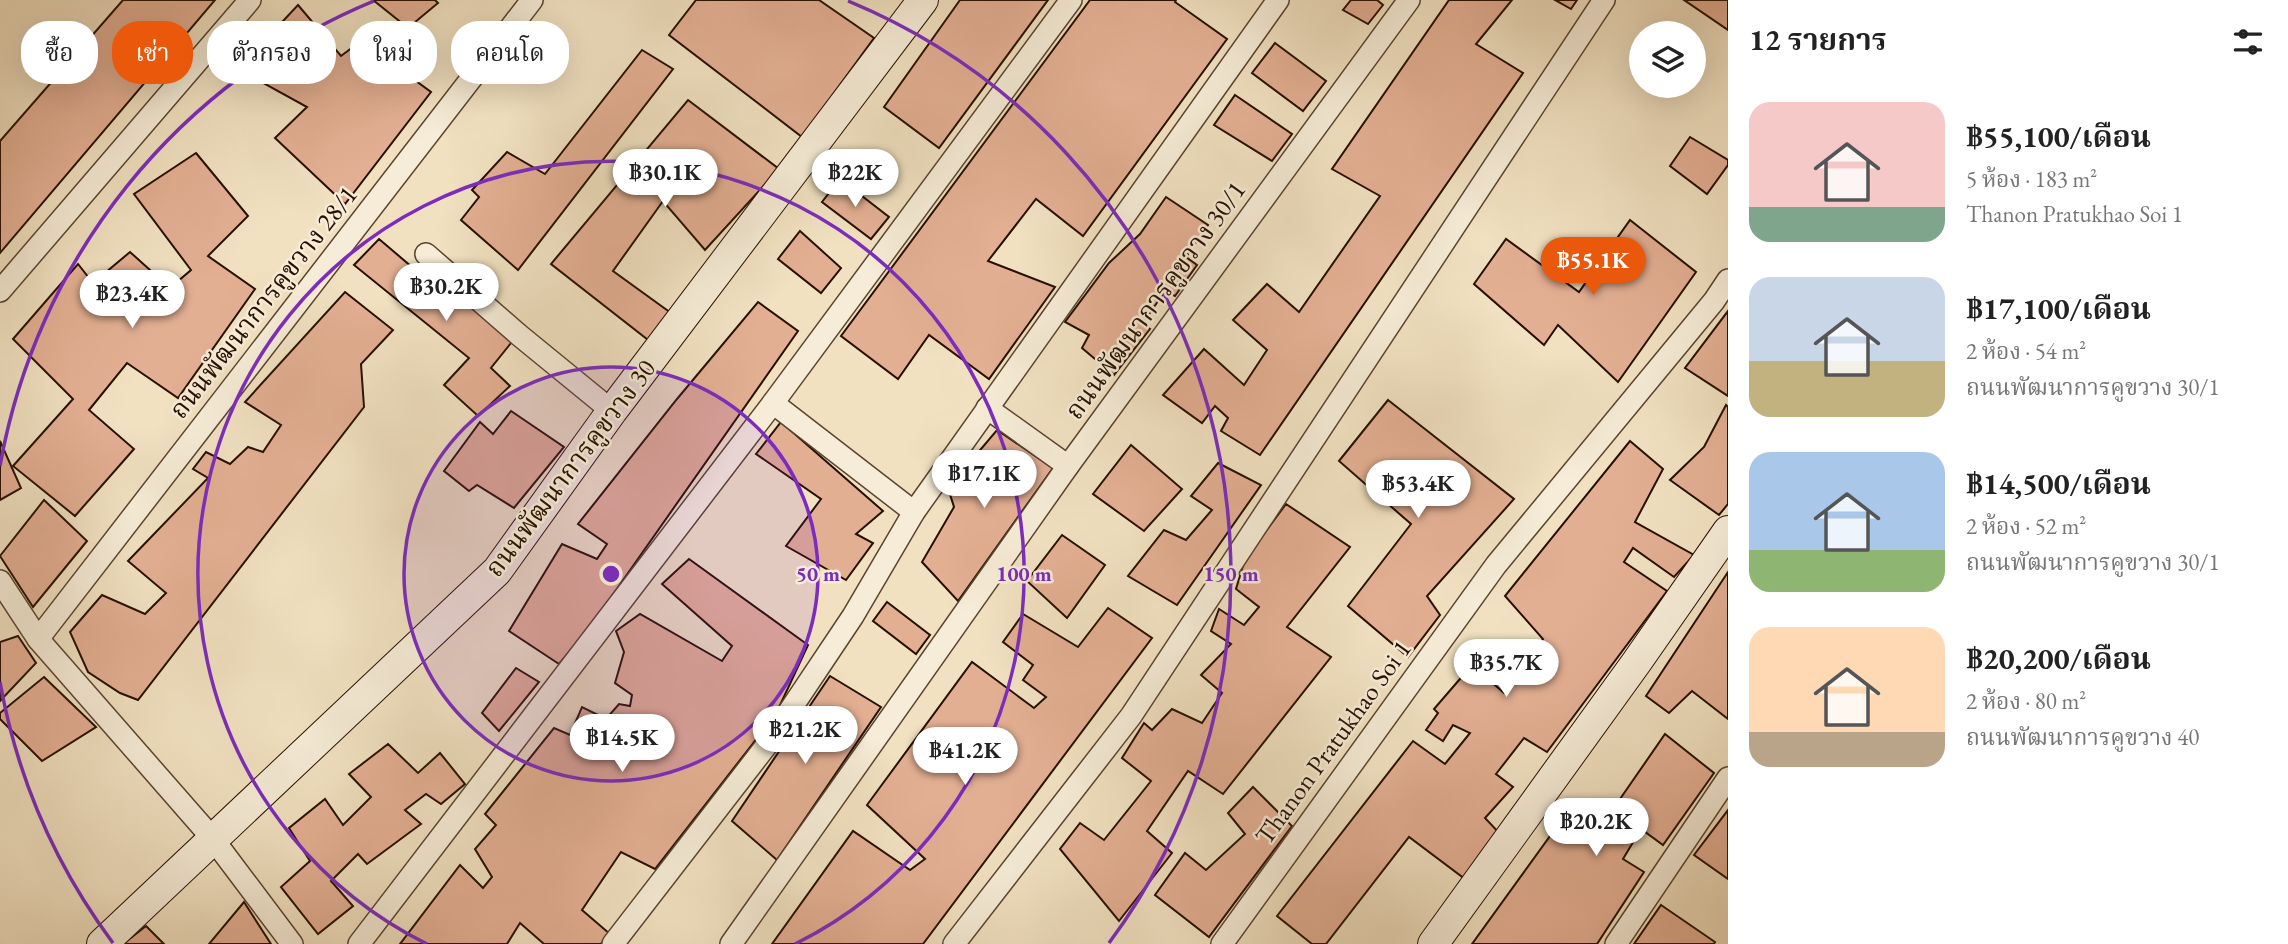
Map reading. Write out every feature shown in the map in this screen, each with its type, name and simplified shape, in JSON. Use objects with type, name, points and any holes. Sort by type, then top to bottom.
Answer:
[{"type":"street","points":[[0,292],[250,0]]},
{"type":"street","name":"ถนนพัฒนาการคูขวาง 28/1","points":[[38,639],[532,0]]},
{"type":"street","name":"ถนนพัฒนาการคูขวาง 30","points":[[102,944],[497,571],[612,411],[923,0]]},
{"type":"street","points":[[359,944],[773,403],[1071,0]]},
{"type":"street","points":[[613,944],[766,746],[853,616],[914,512],[1278,0]]},
{"type":"street","name":"ถนนพัฒนาการคูขวาง 30/1","points":[[731,944],[1068,466],[1409,0]]},
{"type":"street","points":[[954,944],[1131,716],[1604,0]]},
{"type":"street","points":[[426,254],[612,411]]},
{"type":"street","name":"Thanon Pratukhao Soi 1","points":[[1222,944],[1496,565],[1728,280]]},
{"type":"street","points":[[773,403],[914,512]]},
{"type":"street","points":[[987,408],[1068,466]]},
{"type":"street","points":[[1433,944],[1728,531]]},
{"type":"street","points":[[0,581],[38,639],[213,839],[292,944]]},
{"type":"street","points":[[1616,944],[1728,778]]},
{"type":"building","points":[[123,0],[215,0],[193,26],[193,21],[112,21],[112,84],[144,84],[0,253],[0,141],[50,84],[98,84],[98,29]]},
{"type":"building","points":[[373,0],[435,0],[438,3],[416,21],[399,21]]},
{"type":"building","points":[[696,0],[819,0],[874,38],[802,137],[669,35]]},
{"type":"building","points":[[960,0],[1048,0],[939,148],[884,107]]},
{"type":"building","points":[[1090,0],[1176,0],[1175,2],[1227,39],[1083,236],[1036,199],[988,261],[1055,287],[989,379],[929,335],[898,379],[841,336]]},
{"type":"building","points":[[1351,0],[1377,0],[1383,5],[1368,24],[1343,10]]},
{"type":"building","points":[[1449,0],[1512,0],[1476,44],[1523,73],[1260,455],[1221,431],[1228,418],[1215,406],[1202,423],[1163,395],[1204,349],[1244,385],[1267,350],[1233,320],[1267,284],[1299,312],[1380,196],[1332,169]]},
{"type":"building","points":[[1555,0],[1577,0],[1571,9]]},
{"type":"building","points":[[1684,0],[1728,0],[1728,30]]},
{"type":"building","points":[[298,5],[311,21],[283,21]]},
{"type":"building","points":[[1275,43],[1326,81],[1303,111],[1252,73]]},
{"type":"building","points":[[350,49],[350,84],[420,84],[431,92],[345,204],[275,138],[307,107],[265,84],[336,84],[336,50],[341,56]]},
{"type":"building","points":[[642,50],[673,69],[518,270],[461,220],[479,197],[472,190],[507,152],[545,174]]},
{"type":"building","points":[[1235,95],[1292,134],[1272,161],[1214,125]]},
{"type":"building","points":[[688,100],[779,169],[705,250],[663,201],[613,271],[671,313],[652,343],[551,264]]},
{"type":"building","points":[[1690,137],[1728,160],[1728,165],[1707,194],[1670,166]]},
{"type":"building","points":[[196,153],[248,216],[208,256],[255,289],[178,398],[127,363],[89,410],[134,449],[75,516],[13,466],[73,399],[13,339],[78,264],[93,283],[130,252],[170,288],[191,270],[134,194]]},
{"type":"building","points":[[840,179],[889,217],[871,239],[822,202]]},
{"type":"building","points":[[1166,197],[1208,225],[1186,257],[1197,265],[1175,296],[1165,291],[1143,323],[1150,329],[1114,375],[1082,348],[1089,335],[1065,322],[1109,263],[1140,234]]},
{"type":"building","points":[[1630,220],[1696,272],[1618,382],[1558,325],[1544,345],[1474,284],[1506,239],[1579,292]]},
{"type":"building","points":[[800,231],[841,268],[821,293],[778,259]]},
{"type":"building","points":[[379,239],[419,273],[426,264],[515,338],[491,368],[510,386],[478,416],[444,385],[469,358],[354,265]]},
{"type":"building","points":[[345,292],[393,330],[361,364],[364,407],[138,700],[120,693],[88,672],[70,632],[102,595],[145,614],[166,593],[128,561],[208,478],[193,469],[206,452],[230,464],[248,447],[263,452],[281,425],[245,402]]},
{"type":"building","points":[[758,302],[798,331],[588,630],[559,664],[509,631],[562,544],[597,559],[607,544],[578,524]]},
{"type":"building","points":[[1728,311],[1728,396],[1685,368]]},
{"type":"building","points":[[1388,400],[1514,499],[1427,596],[1440,615],[1408,657],[1348,606],[1411,524],[1339,461]]},
{"type":"building","points":[[1726,405],[1728,504],[1719,515],[1670,480],[1704,447]]},
{"type":"building","points":[[511,411],[564,447],[514,508],[477,485],[469,491],[444,471],[480,422],[493,434]]},
{"type":"building","points":[[781,422],[883,511],[856,534],[873,543],[846,580],[786,546],[821,499],[756,454]]},
{"type":"building","points":[[997,430],[1053,468],[958,601],[922,562],[954,507],[948,488]]},
{"type":"building","points":[[0,441],[21,488],[0,500]]},
{"type":"building","points":[[1630,441],[1663,469],[1635,522],[1694,555],[1674,577],[1633,548],[1624,562],[1667,591],[1547,752],[1524,738],[1496,774],[1513,787],[1485,818],[1503,837],[1469,882],[1409,837],[1326,944],[1312,944],[1277,916],[1413,741],[1445,764],[1470,733],[1453,725],[1443,741],[1426,730],[1438,713],[1434,709],[1472,665],[1504,693],[1511,680],[1478,658],[1491,642],[1525,666],[1543,639],[1505,596]]},
{"type":"building","points":[[1131,445],[1182,489],[1144,531],[1093,494]]},
{"type":"building","points":[[1218,463],[1261,485],[1177,605],[1128,576],[1164,530],[1186,540],[1212,510],[1191,496]]},
{"type":"building","points":[[44,500],[87,541],[33,607],[0,556]]},
{"type":"building","points":[[1286,504],[1350,547],[1287,627],[1331,657],[1223,794],[1188,771],[1147,831],[1172,853],[1119,921],[1060,849],[1080,823],[1104,840],[1151,781],[1122,758],[1144,723],[1152,730],[1172,709],[1202,723],[1222,693],[1201,675],[1231,644],[1211,631],[1219,609],[1244,625],[1259,607],[1236,589],[1245,559]]},
{"type":"building","points":[[1062,535],[1105,565],[1067,618],[1027,581]]},
{"type":"building","points":[[689,559],[808,645],[776,714],[655,869],[621,852],[582,910],[610,934],[601,944],[544,944],[520,923],[507,944],[400,944],[460,865],[483,888],[492,877],[475,849],[496,825],[485,814],[554,728],[570,735],[582,707],[606,719],[619,704],[630,706],[632,695],[615,683],[624,652],[616,631],[640,614],[722,661],[732,646],[662,584]]},
{"type":"building","points":[[1728,572],[1728,719],[1692,691],[1669,713],[1646,696]]},
{"type":"building","points":[[887,602],[930,635],[916,654],[873,621]]},
{"type":"building","points":[[1108,608],[1152,638],[923,944],[772,944],[853,831],[910,870],[925,859],[867,805],[972,662],[1034,708],[1046,697],[1023,680],[1033,665],[1003,642],[1023,614],[1078,647]]},
{"type":"building","points":[[18,636],[36,663],[0,701],[0,642]]},
{"type":"building","points":[[516,668],[539,682],[499,731],[482,713]]},
{"type":"building","points":[[830,676],[881,707],[777,860],[732,821]]},
{"type":"building","points":[[44,677],[96,727],[42,761],[0,719],[0,713]]},
{"type":"building","points":[[1665,734],[1714,773],[1663,845],[1641,829],[1623,859],[1644,872],[1597,944],[1472,944],[1571,807],[1602,825]]},
{"type":"building","points":[[388,744],[418,773],[440,753],[465,784],[441,804],[426,794],[405,810],[421,824],[367,864],[358,854],[331,881],[353,906],[318,934],[281,887],[310,861],[289,828],[325,799],[343,825],[371,797],[349,774]]},
{"type":"building","points":[[1253,787],[1292,826],[1209,937],[1155,895],[1185,853],[1206,870],[1245,834],[1228,813]]},
{"type":"building","points":[[1728,810],[1728,879],[1694,855]]},
{"type":"building","points":[[244,902],[271,944],[209,944]]},
{"type":"building","points":[[1661,905],[1715,942],[1714,944],[1634,944]]},
{"type":"building","points":[[146,926],[164,944],[123,944]]}]
